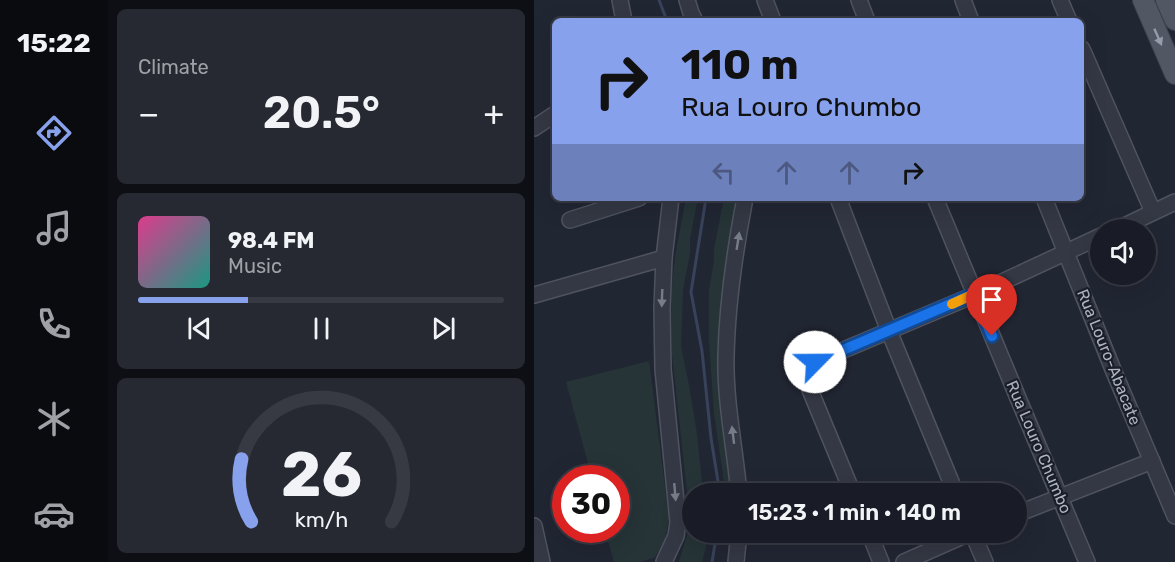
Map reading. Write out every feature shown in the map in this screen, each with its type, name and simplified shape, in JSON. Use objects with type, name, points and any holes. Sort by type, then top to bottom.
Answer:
[{"type":"main road","points":[[1143,0],[1175,74]]},
{"type":"street","points":[[620,0],[623,18]]},
{"type":"street","points":[[687,0],[694,18]]},
{"type":"street","points":[[765,0],[772,18]]},
{"type":"street","points":[[859,0],[866,18]]},
{"type":"street","points":[[963,0],[970,18]]},
{"type":"street","points":[[1060,0],[1068,18]]},
{"type":"street","points":[[1084,54],[1153,212]]},
{"type":"street","points":[[534,128],[552,116]]},
{"type":"street","points":[[570,220],[630,201]]},
{"type":"street","points":[[664,562],[676,536],[678,522],[663,369],[664,258],[671,201]]},
{"type":"street","points":[[738,483],[726,356],[734,267],[745,201]]},
{"type":"street","points":[[839,201],[889,331],[952,483]]},
{"type":"street","name":"Rua Louro Chumbo","points":[[936,201],[1087,562]]},
{"type":"street","name":"Rua Louro-Abacate","points":[[1045,201],[1175,516]]},
{"type":"street","points":[[1139,219],[1175,202]]},
{"type":"street","points":[[848,483],[808,386],[809,366],[1090,241]]},
{"type":"street","points":[[534,295],[664,258]]},
{"type":"street","points":[[1027,510],[1152,461]]},
{"type":"street","points":[[534,526],[542,562]]},
{"type":"street","points":[[736,562],[738,543]]},
{"type":"street","points":[[873,543],[881,562]]},
{"type":"street","points":[[904,562],[947,543]]},
{"type":"street","points":[[977,543],[985,562]]},
{"type":"shaded area","points":[[685,201],[697,201],[683,289],[681,347],[697,434],[702,483],[686,483],[672,354],[671,294]]},
{"type":"shaded area","points":[[723,201],[742,201],[726,429],[733,483],[723,483],[714,414],[709,341],[709,291]]},
{"type":"shaded area","points":[[649,361],[669,518],[665,542],[654,558],[639,562],[614,562],[609,543],[630,543],[630,465],[588,465],[566,382]]},
{"type":"shaded area","points":[[685,543],[707,543],[702,562],[679,562]]},
{"type":"waterway","points":[[659,0],[666,18]]},
{"type":"waterway","points":[[706,201],[691,292],[702,351],[718,483]]},
{"type":"waterway","points":[[712,562],[715,543]]},
{"type":"slow traffic","points":[[952,304],[974,294],[982,312]]},
{"type":"route","points":[[815,362],[974,294],[992,336]]}]
